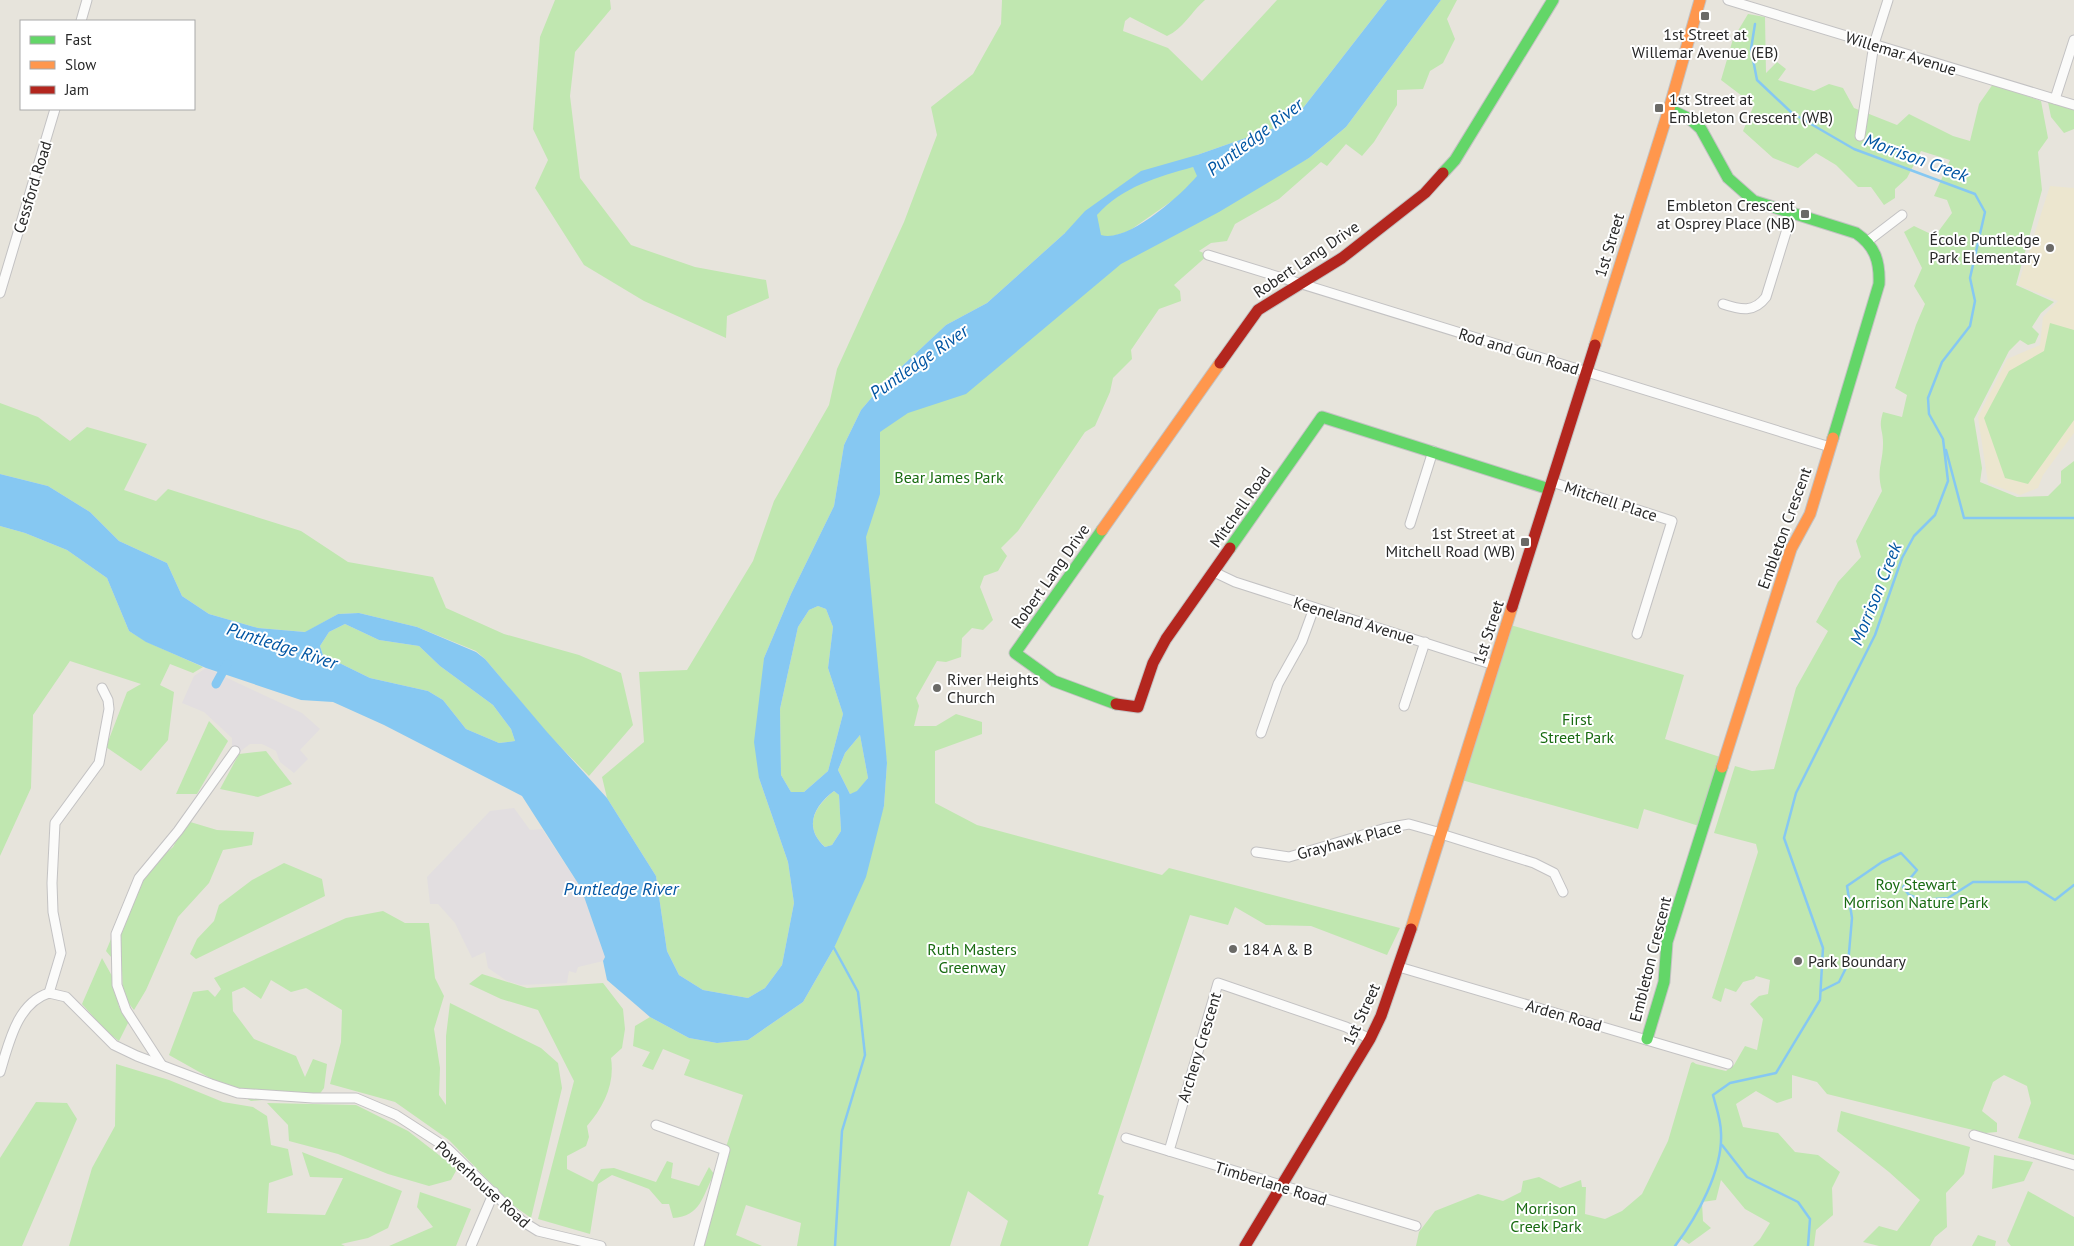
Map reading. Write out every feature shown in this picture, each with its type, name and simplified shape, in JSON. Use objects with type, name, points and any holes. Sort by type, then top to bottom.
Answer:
[{"type":"street","points":[[81,20],[87,0]]},
{"type":"street","name":"Robert Lang Drive","points":[[1015,654],[1258,310],[1342,258],[1425,193],[1455,160],[1553,0]]},
{"type":"street","name":"1st Street","points":[[1245,1246],[1370,1039],[1381,1016],[1399,967],[1669,109],[1700,0]]},
{"type":"street","name":"Willemar Avenue","points":[[1728,0],[2074,105]]},
{"type":"street","points":[[1860,136],[1874,44],[1888,0]]},
{"type":"street","points":[[2054,99],[2074,40]]},
{"type":"street","points":[[1669,109],[1690,119],[1701,129],[1728,178],[1754,201],[1856,233],[1868,241],[1902,215]]},
{"type":"street","name":"Cessford Road","points":[[0,293],[55,110]]},
{"type":"street","points":[[1723,304],[1748,310],[1759,306],[1766,297],[1792,213]]},
{"type":"street","name":"Embleton Crescent","points":[[1647,1039],[1664,982],[1667,942],[1791,549],[1810,514],[1879,284],[1881,268],[1876,252],[1868,241]]},
{"type":"street","name":"Rod and Gun Road","points":[[1208,255],[1830,448]]},
{"type":"street","name":"Mitchell Road","points":[[1015,654],[1054,681],[1115,704],[1138,707],[1153,663],[1162,647],[1322,417],[1550,486]]},
{"type":"street","points":[[1410,524],[1433,451]]},
{"type":"street","name":"Mitchell Place","points":[[1550,486],[1672,521],[1637,634]]},
{"type":"street","name":"Keeneland Avenue","points":[[1214,572],[1235,582],[1494,665]]},
{"type":"street","points":[[1261,733],[1278,684],[1302,641],[1314,608]]},
{"type":"street","points":[[1404,706],[1424,642]]},
{"type":"street","points":[[0,1072],[16,1025],[30,1003],[49,993],[61,953],[53,912],[52,883],[56,823],[99,763],[109,709],[108,700],[102,688]]},
{"type":"street","points":[[161,1064],[126,1010],[123,1002],[118,985],[116,934],[140,878],[178,831],[235,751]]},
{"type":"street","name":"Grayhawk Place","points":[[1256,852],[1289,857],[1386,828],[1409,824],[1534,863],[1554,873],[1563,892]]},
{"type":"street","name":"Arden Road","points":[[1399,967],[1728,1064]]},
{"type":"street","name":"Archery Crescent","points":[[1168,1151],[1218,983],[1346,1027],[1370,1039]]},
{"type":"street","name":"Powerhouse Road","points":[[49,993],[66,997],[114,1045],[137,1056],[238,1093],[313,1098],[356,1098],[396,1115],[447,1148],[522,1221],[538,1231],[602,1246]]},
{"type":"street","points":[[656,1125],[725,1150],[699,1246]]},
{"type":"street","points":[[1974,1135],[2074,1165]]},
{"type":"street","name":"Timberlane Road","points":[[1126,1138],[1281,1187],[1416,1226]]},
{"type":"street","points":[[472,1246],[494,1192]]},
{"type":"shaded area","points":[[2050,186],[2074,188],[2074,433],[2043,475],[2038,488],[2020,495],[1988,483],[1978,417],[2007,359],[2040,345],[2043,317],[2058,301],[2018,285]]},
{"type":"shaded area","points":[[206,668],[302,713],[320,729],[300,750],[308,759],[294,773],[280,762],[276,751],[262,744],[250,744],[238,753],[232,749],[232,738],[204,712],[182,703],[194,676]]},
{"type":"shaded area","points":[[514,808],[530,830],[542,829],[581,888],[605,957],[603,961],[578,967],[576,973],[569,971],[567,983],[521,985],[507,981],[488,968],[485,952],[472,958],[455,923],[438,904],[430,904],[427,877],[490,811]]},
{"type":"green space","points":[[555,0],[610,0],[611,9],[575,52],[570,96],[580,178],[631,245],[695,267],[766,280],[769,298],[727,316],[726,338],[644,301],[584,265],[535,188],[548,160],[533,129],[540,37]]},
{"type":"green space","points":[[1002,0],[1205,0],[1178,29],[1167,36],[1130,17],[1125,21],[1123,31],[1168,48],[1202,81],[1277,0],[1387,0],[1303,108],[1283,125],[1197,155],[1193,167],[1198,176],[1179,196],[1129,231],[1110,237],[1065,233],[987,303],[946,325],[884,383],[861,410],[844,445],[834,506],[791,594],[764,658],[759,778],[788,862],[794,903],[782,965],[765,988],[748,998],[703,990],[679,975],[667,951],[656,876],[607,798],[602,777],[644,742],[639,672],[687,670],[753,561],[774,501],[829,405],[837,369],[904,222],[937,135],[931,107],[973,74],[1001,24]]},
{"type":"green space","points":[[1441,0],[1457,0],[1447,19],[1455,39],[1443,63],[1430,71],[1423,89],[1397,90],[1397,105],[1374,142],[1362,156],[1346,144],[1327,166],[1321,162],[1279,199],[1235,224],[1227,241],[1211,243],[1199,251],[1208,255],[1174,285],[1180,291],[1181,301],[1159,309],[1131,350],[1132,359],[1113,378],[1110,392],[1095,426],[1085,432],[1018,531],[1001,548],[1007,556],[998,571],[984,576],[980,587],[993,620],[983,630],[972,628],[962,638],[961,657],[946,662],[937,661],[916,698],[919,706],[914,726],[936,726],[956,714],[982,722],[982,734],[935,751],[935,803],[977,825],[1162,875],[1169,868],[1400,928],[1387,955],[1311,926],[1266,925],[1235,907],[1228,925],[1190,915],[1098,1194],[1104,1196],[1088,1246],[1000,1246],[1008,1221],[968,1191],[950,1246],[797,1246],[801,1223],[746,1205],[736,1235],[762,1246],[699,1246],[725,1150],[743,1095],[684,1075],[690,1060],[663,1049],[653,1070],[642,1066],[650,1052],[633,1046],[635,1026],[650,1017],[689,1038],[717,1043],[748,1040],[803,1002],[834,948],[884,806],[887,763],[854,552],[870,444],[884,420],[1160,237],[1309,158],[1346,127]]},
{"type":"green space","name":"Roy Stewart Morrison Nature Park","points":[[1748,14],[1765,17],[1766,73],[1777,62],[1786,69],[1778,80],[1814,91],[1829,84],[1843,88],[1854,108],[1897,125],[1909,114],[1953,136],[1970,141],[1979,104],[1993,84],[2041,101],[2048,138],[2038,152],[2042,190],[2016,285],[2054,302],[2041,313],[2032,327],[2039,334],[2035,343],[2028,345],[2020,340],[2009,351],[1974,419],[1982,468],[1980,482],[2017,497],[2048,496],[2061,483],[2061,471],[2074,461],[2074,1155],[2018,1138],[2031,1103],[2027,1086],[2004,1075],[1993,1082],[1982,1111],[1997,1123],[1997,1132],[1985,1133],[1827,1094],[1817,1082],[1792,1075],[1792,1098],[1777,1103],[1756,1091],[1736,1104],[1743,1127],[1778,1133],[1795,1152],[1818,1155],[1840,1172],[1832,1188],[1833,1215],[1816,1230],[1814,1246],[1753,1246],[1770,1223],[1745,1209],[1721,1180],[1716,1200],[1702,1202],[1703,1221],[1711,1228],[1689,1244],[1680,1238],[1674,1246],[1416,1246],[1419,1232],[1435,1211],[1478,1194],[1503,1201],[1521,1192],[1523,1181],[1539,1177],[1560,1188],[1581,1180],[1582,1187],[1586,1187],[1585,1214],[1605,1219],[1622,1211],[1642,1194],[1668,1141],[1691,1063],[1726,1071],[1734,1065],[1745,1046],[1757,1050],[1763,1019],[1750,1004],[1759,996],[1768,994],[1770,980],[1756,976],[1754,979],[1743,982],[1736,992],[1725,988],[1721,1002],[1712,998],[1758,852],[1756,844],[1714,833],[1735,766],[1752,771],[1774,769],[1796,688],[1828,631],[1816,622],[1838,582],[1861,557],[1856,541],[1882,491],[1880,472],[1883,450],[1881,425],[1883,412],[1902,417],[1907,395],[1895,388],[1925,304],[1914,286],[1922,268],[1904,232],[1914,226],[1935,236],[1952,213],[1947,200],[1934,196],[1950,160],[1921,151],[1907,178],[1895,189],[1895,198],[1884,205],[1871,187],[1858,187],[1836,165],[1816,153],[1798,168],[1773,158],[1743,131],[1754,105],[1721,80],[1733,39]]},
{"type":"green space","points":[[2048,102],[2074,109],[2074,129],[2064,133],[2051,117]]},
{"type":"green space","points":[[2050,323],[2074,330],[2074,420],[2028,484],[2005,478],[1984,418],[2009,371],[2044,351]]},
{"type":"green space","points":[[0,403],[38,417],[70,441],[87,427],[147,444],[124,490],[156,501],[168,489],[301,531],[348,562],[433,577],[446,608],[504,634],[579,655],[621,673],[633,725],[589,776],[547,733],[485,659],[476,651],[417,627],[359,613],[338,614],[306,632],[258,628],[209,614],[182,596],[167,563],[119,541],[90,512],[48,486],[0,474]]},
{"type":"green space","points":[[0,526],[25,533],[67,550],[107,578],[129,631],[147,642],[203,667],[193,673],[170,664],[160,685],[174,692],[168,740],[141,771],[106,747],[127,692],[141,684],[70,661],[33,715],[31,788],[0,856]]},
{"type":"green space","points":[[818,606],[826,609],[833,627],[828,668],[843,714],[828,771],[804,792],[791,792],[781,775],[780,709],[798,627],[809,610]]},
{"type":"green space","points":[[345,624],[379,640],[419,646],[440,666],[493,705],[511,729],[515,741],[499,743],[466,729],[443,700],[428,691],[370,678],[323,655],[320,646],[329,632]]},
{"type":"green space","name":"First Street Park","points":[[1507,624],[1684,675],[1665,739],[1720,757],[1699,826],[1644,809],[1638,829],[1458,779]]},
{"type":"green space","points":[[209,721],[228,741],[197,794],[176,794]]},
{"type":"green space","points":[[860,735],[868,778],[857,792],[850,794],[838,770],[845,753]]},
{"type":"green space","points":[[266,751],[292,784],[258,797],[220,789],[239,754]]},
{"type":"green space","points":[[834,791],[839,795],[841,831],[832,845],[825,847],[818,840],[814,832],[814,818],[821,804]]},
{"type":"green space","points":[[187,821],[217,830],[254,832],[252,845],[223,850],[209,883],[178,917],[146,990],[134,1010],[123,996],[122,970],[106,951],[128,898],[155,863],[173,847]]},
{"type":"green space","points":[[284,863],[322,879],[325,896],[196,959],[190,954],[197,939],[214,921],[219,905],[252,880]]},
{"type":"green space","points":[[383,911],[405,923],[429,923],[435,978],[444,996],[434,1029],[440,1068],[439,1095],[446,1105],[446,1036],[450,1003],[541,1048],[558,1063],[562,1088],[531,1218],[510,1203],[449,1140],[395,1102],[330,1084],[341,1042],[342,1010],[306,988],[291,992],[271,980],[261,999],[244,987],[232,992],[233,1011],[254,1039],[296,1056],[305,1077],[313,1059],[327,1064],[324,1088],[319,1095],[251,1101],[169,1055],[193,992],[208,990],[215,997],[221,989],[214,978],[346,918]]},
{"type":"green space","points":[[102,958],[112,976],[119,1007],[129,1021],[119,1041],[106,1031],[82,1004]]},
{"type":"green space","points":[[482,974],[527,988],[603,983],[623,1009],[625,1029],[622,1048],[611,1058],[610,1086],[603,1103],[587,1126],[589,1137],[586,1146],[567,1156],[567,1169],[593,1182],[601,1169],[614,1168],[656,1182],[667,1161],[673,1163],[671,1178],[699,1186],[709,1167],[714,1174],[703,1198],[690,1214],[673,1218],[669,1204],[662,1204],[649,1189],[612,1175],[598,1184],[590,1234],[538,1219],[574,1081],[538,1010],[501,999],[469,984]]},
{"type":"green space","points":[[116,1064],[169,1080],[223,1102],[253,1107],[267,1116],[271,1145],[288,1149],[293,1175],[269,1183],[267,1213],[325,1215],[343,1178],[310,1177],[302,1152],[402,1191],[388,1228],[368,1238],[341,1244],[345,1246],[69,1246],[92,1168],[115,1126]]},
{"type":"green space","points":[[36,1102],[67,1103],[77,1119],[22,1246],[0,1246],[0,1158]]},
{"type":"green space","points":[[267,1103],[356,1105],[408,1131],[457,1169],[451,1180],[429,1186],[388,1174],[338,1154],[289,1141],[288,1125]]},
{"type":"green space","points":[[1841,1111],[1970,1147],[1964,1174],[1946,1193],[1947,1227],[1935,1237],[1930,1246],[1879,1246],[1863,1242],[1879,1226],[1897,1231],[1920,1200],[1889,1172],[1837,1131]]},
{"type":"green space","points":[[1994,1155],[2033,1162],[2024,1181],[1992,1189]]},
{"type":"green space","points":[[2028,1191],[2074,1217],[2074,1246],[2011,1246],[2007,1241]]},
{"type":"green space","points":[[420,1192],[471,1209],[456,1246],[389,1246],[433,1227],[417,1207]]},
{"type":"green space","points":[[1978,1235],[1996,1241],[1995,1246],[1972,1246]]},
{"type":"water","name":"Puntledge River","points":[[1387,0],[1441,0],[1346,127],[1309,158],[1219,212],[1121,264],[966,394],[908,413],[880,432],[880,494],[866,537],[887,763],[884,806],[866,877],[834,948],[803,1002],[748,1040],[717,1043],[689,1038],[650,1017],[607,980],[603,961],[605,957],[581,888],[522,796],[384,725],[333,702],[301,700],[206,668],[146,642],[129,631],[107,578],[67,550],[25,533],[0,526],[0,474],[48,486],[90,512],[119,541],[167,563],[182,596],[209,614],[258,628],[305,632],[338,614],[359,613],[417,627],[476,652],[485,659],[547,732],[607,798],[656,876],[667,951],[679,975],[703,990],[748,998],[765,988],[782,965],[794,903],[788,862],[759,778],[754,742],[764,658],[791,594],[834,506],[844,445],[861,410],[884,383],[946,325],[987,303],[1065,233],[1085,211],[1141,171],[1197,155],[1283,125],[1303,108]],"holes":[[[1193,167],[1197,176],[1166,206],[1139,225],[1112,236],[1101,235],[1097,215],[1117,197],[1153,179]],[[818,606],[826,609],[833,627],[828,668],[843,714],[828,771],[804,792],[791,792],[781,775],[780,709],[798,627],[809,610]],[[345,624],[379,640],[419,646],[440,666],[493,705],[511,729],[515,741],[499,743],[466,729],[443,700],[428,691],[370,678],[323,655],[320,646],[329,632]],[[860,735],[868,778],[857,791],[850,794],[838,770],[845,753]],[[834,791],[839,795],[841,831],[832,845],[825,847],[814,832],[813,824],[814,817],[821,803]]]},
{"type":"waterway","name":"Morrison Creek","points":[[1675,1246],[1700,1207],[1718,1162],[1721,1128],[1713,1095],[1730,1083],[1776,1073],[1820,1000],[1823,948],[1784,838],[1796,793],[1875,635],[1902,558],[1914,536],[1935,515],[1948,481],[1943,439],[1929,414],[1928,398],[1942,362],[1970,326],[1975,301],[1970,278],[1985,212],[1975,194],[1854,149],[1792,113],[1757,80],[1751,49],[1755,24]]},
{"type":"waterway","points":[[1946,450],[1964,518],[2074,518]]},
{"type":"waterway","points":[[216,684],[227,664]]},
{"type":"waterway","points":[[1821,991],[1839,982],[1848,964],[1852,918],[1847,886],[1882,862],[1901,853],[1917,870],[1903,887],[1909,895],[1922,900],[1948,898],[1973,882],[2027,882],[2055,900],[2074,885]]},
{"type":"waterway","points":[[834,948],[858,992],[865,1055],[842,1131],[835,1246]]},
{"type":"waterway","points":[[1722,1145],[1747,1177],[1798,1202],[1810,1219],[1808,1246]]},
{"type":"traffic: fast","points":[[1443,173],[1455,160],[1553,0]]},
{"type":"traffic: fast","points":[[1669,109],[1690,119],[1701,129],[1728,178],[1754,201],[1856,233],[1868,243],[1875,255],[1879,268],[1879,284],[1833,438]]},
{"type":"traffic: fast","points":[[1230,548],[1322,417],[1549,489]]},
{"type":"traffic: fast","points":[[1102,530],[1015,653],[1054,681],[1116,704]]},
{"type":"traffic: fast","points":[[1647,1039],[1664,982],[1667,942],[1722,767]]},
{"type":"traffic: slow","points":[[1595,345],[1669,109],[1700,0]]},
{"type":"traffic: slow","points":[[1102,530],[1220,363]]},
{"type":"traffic: slow","points":[[1722,767],[1791,549],[1810,514],[1833,438]]},
{"type":"traffic: slow","points":[[1411,929],[1512,607]]},
{"type":"traffic: jam","points":[[1220,363],[1258,310],[1342,258],[1425,193],[1443,173]]},
{"type":"traffic: jam","points":[[1512,607],[1595,345]]},
{"type":"traffic: jam","points":[[1116,704],[1138,707],[1153,663],[1166,639],[1230,548]]},
{"type":"traffic: jam","points":[[1245,1246],[1370,1039],[1381,1016],[1411,929]]},
{"type":"place","name":"1st Street at Willemar Avenue (EB)","points":[[1705,16]]},
{"type":"place","name":"1st Street at Embleton Crescent (WB)","points":[[1659,108]]},
{"type":"place","name":"Embleton Crescent at Osprey Place (NB)","points":[[1805,214]]},
{"type":"place","name":"École Puntledge Park Elementary","points":[[2050,248]]},
{"type":"place","name":"1st Street at Mitchell Road (WB)","points":[[1525,542]]},
{"type":"place","name":"River Heights Church","points":[[937,688]]},
{"type":"place","name":"184 A & B","points":[[1233,949]]},
{"type":"place","name":"Park Boundary","points":[[1798,961]]},
{"type":"park label","name":"Bear James Park","points":[[949,477]]},
{"type":"park label","name":"Ruth Masters Greenway","points":[[972,958]]},
{"type":"park label","name":"Morrison Creek Park","points":[[1546,1217]]}]
